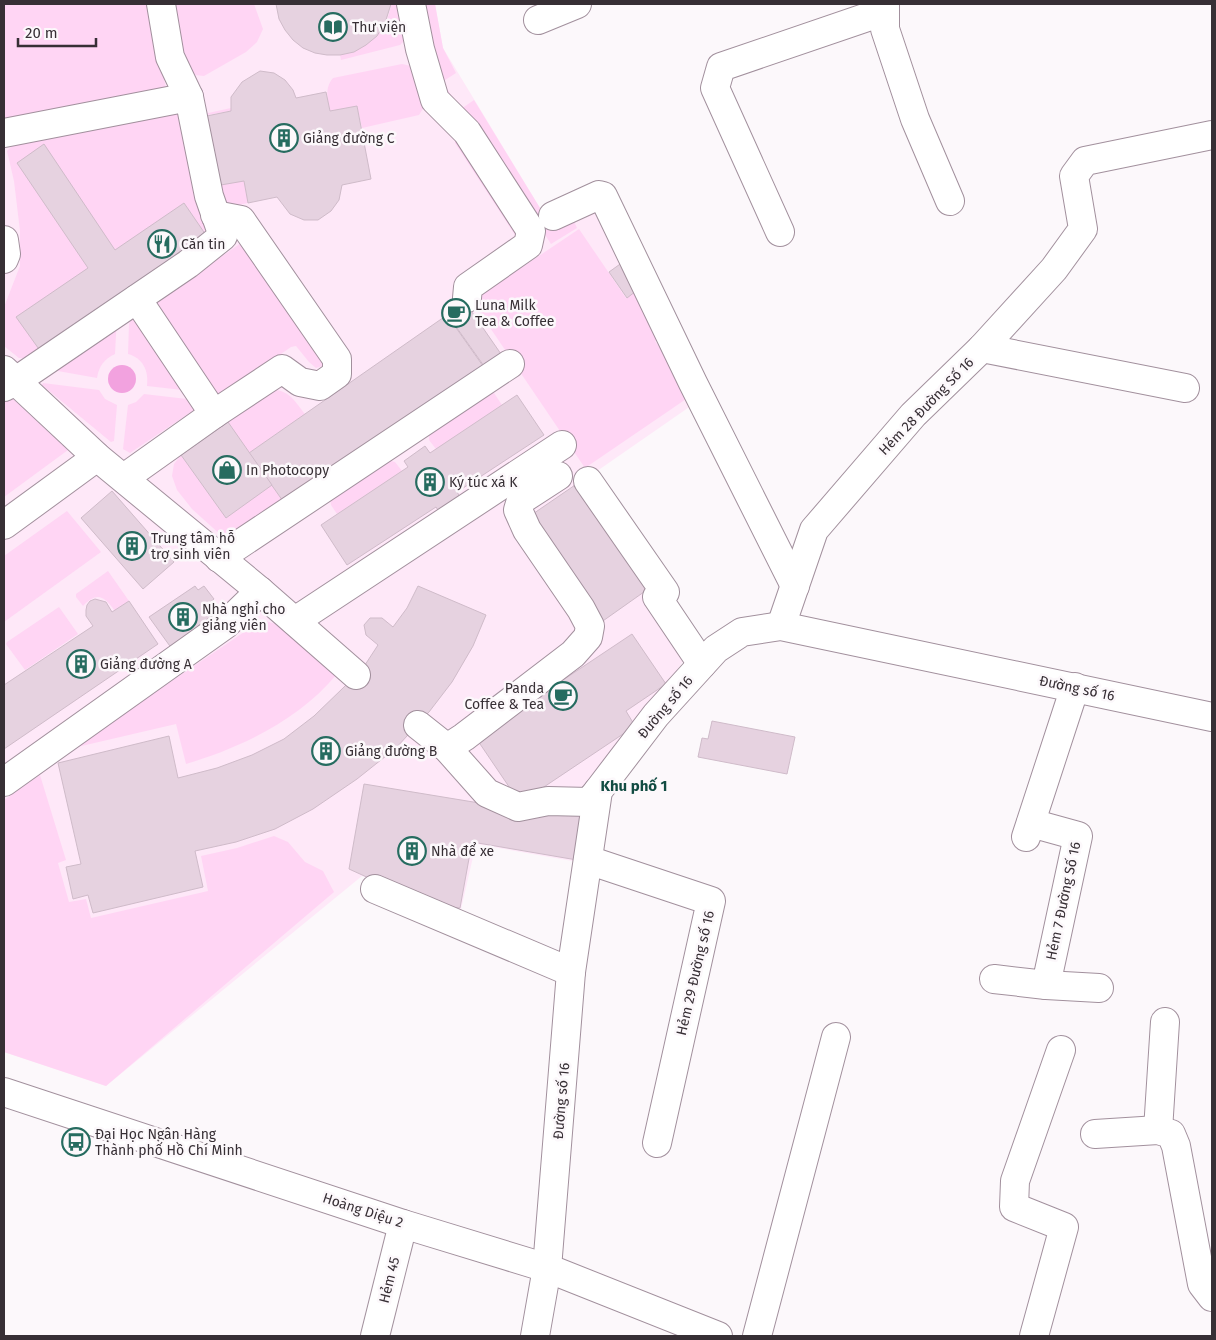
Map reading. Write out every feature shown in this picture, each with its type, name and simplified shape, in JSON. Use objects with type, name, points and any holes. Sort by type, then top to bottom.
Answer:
[{"type":"street","points":[[161,4],[170,56],[189,97],[209,196],[223,236],[188,264],[137,299],[8,379],[97,457],[260,591],[356,675]]},
{"type":"street","points":[[411,4],[420,48],[435,100],[467,132],[531,231],[528,246],[468,287],[467,298]]},
{"type":"street","points":[[538,20],[577,4]]},
{"type":"street","points":[[780,232],[715,88],[721,67],[885,8],[885,29],[915,119],[950,201]]},
{"type":"street","points":[[4,133],[189,97]]},
{"type":"street","name":"Hẻm 28 Đường Số 16","points":[[781,626],[814,530],[913,415],[982,348],[1054,270],[1084,229],[1074,176],[1085,161],[1212,135]]},
{"type":"street","points":[[553,216],[598,195],[603,196],[693,383],[795,586]]},
{"type":"street","points":[[124,478],[214,414],[282,369],[300,382],[320,386],[337,374],[337,359],[241,220],[215,214]]},
{"type":"street","points":[[4,240],[6,254],[4,259]]},
{"type":"street","points":[[137,299],[214,414]]},
{"type":"street","points":[[982,348],[1185,388]]},
{"type":"street","points":[[219,558],[510,364]]},
{"type":"street","points":[[294,621],[562,445]]},
{"type":"street","points":[[4,524],[97,457]]},
{"type":"street","points":[[446,748],[464,737],[573,654],[588,637],[590,626],[586,617],[528,530],[518,510],[521,500],[558,476]]},
{"type":"street","points":[[588,481],[665,592],[658,597],[702,664]]},
{"type":"street","points":[[4,782],[226,624],[260,591]]},
{"type":"street","name":"Đường số 16","points":[[535,1336],[547,1268],[571,972],[598,791],[656,716],[716,648],[742,632],[781,626],[1212,717]]},
{"type":"street","name":"Hẻm 7 Đường Số 16","points":[[1046,985],[1078,836],[1028,830],[1075,687]]},
{"type":"street","points":[[418,725],[446,748],[487,793],[518,806],[548,801],[589,802],[598,791]]},
{"type":"street","name":"Hẻm 29 Đường số 16","points":[[588,860],[711,901],[657,1143]]},
{"type":"street","points":[[375,890],[571,972]]},
{"type":"street","points":[[994,980],[1099,988]]},
{"type":"street","points":[[1158,1130],[1165,1022]]},
{"type":"street","points":[[757,1336],[836,1038]]},
{"type":"street","points":[[1034,1336],[1064,1227],[1014,1207],[1015,1180],[1061,1050]]},
{"type":"street","name":"Hoàng Diệu 2","points":[[4,1092],[403,1224],[547,1268],[718,1336]]},
{"type":"street","points":[[1095,1134],[1158,1130],[1171,1134],[1176,1146],[1202,1284],[1212,1297]]},
{"type":"street","name":"Hẻm 45","points":[[375,1336],[403,1224]]},
{"type":"shaded area","points":[[4,4],[435,4],[443,48],[551,226],[600,199],[698,401],[587,478],[694,645],[589,802],[578,862],[476,844],[459,918],[362,876],[106,1086],[4,1052]]},
{"type":"shaded area","points":[[4,4],[148,4],[166,88],[4,123]]},
{"type":"shaded area","points":[[175,4],[254,4],[263,29],[257,42],[246,52],[204,76],[195,75],[187,65],[184,56]]},
{"type":"shaded area","points":[[391,4],[400,4],[405,40],[400,45],[341,60],[340,55],[367,44],[374,38],[385,23]]},
{"type":"shaded area","points":[[421,4],[435,4],[443,48],[456,73],[442,82],[461,109],[474,100],[551,226],[572,217],[577,228],[551,244],[470,121],[446,100]]},
{"type":"shaded area","points":[[402,64],[411,66],[424,107],[419,115],[362,128],[357,106],[330,111],[328,86],[333,78]]},
{"type":"shaded area","points":[[161,108],[180,114],[190,126],[205,233],[184,203],[115,250],[43,145],[17,163],[88,268],[17,317],[41,352],[32,358],[19,358],[4,346],[4,307],[20,266],[20,231],[14,181],[7,151],[19,139]]},
{"type":"shaded area","points":[[231,108],[231,111],[202,116],[244,181],[248,203],[224,208],[199,115]]},
{"type":"shaded area","points":[[458,139],[520,232],[517,236],[455,143],[455,140]]},
{"type":"shaded area","points":[[579,229],[626,298],[642,287],[666,334],[655,341],[692,395],[585,468],[472,301]]},
{"type":"shaded area","points":[[241,243],[325,365],[316,368],[296,346],[291,347],[218,398],[153,304]]},
{"type":"shaded area","points":[[117,316],[115,354],[103,363],[97,378],[41,368]]},
{"type":"shaded area","points":[[136,316],[191,391],[147,386],[147,375],[144,366],[138,359],[128,354],[129,324],[131,318]]},
{"type":"shaded area","points":[[122,365],[132,369],[136,379],[132,389],[122,393],[112,389],[108,379],[112,369]]},
{"type":"shaded area","points":[[43,383],[99,390],[105,399],[117,405],[114,441],[111,442],[42,385]]},
{"type":"shaded area","points":[[275,390],[289,395],[305,414],[249,453],[228,422]]},
{"type":"shaded area","points":[[488,391],[494,393],[502,405],[436,449],[429,440],[429,430]]},
{"type":"shaded area","points":[[144,394],[187,399],[192,401],[194,410],[130,453],[123,449],[128,405],[136,402]]},
{"type":"shaded area","points":[[13,399],[68,450],[4,497],[4,401]]},
{"type":"shaded area","points":[[181,455],[226,518],[272,485],[285,504],[236,538],[223,537],[192,509],[177,490],[172,476],[174,464]]},
{"type":"shaded area","points":[[388,460],[395,462],[402,471],[337,514],[331,505],[330,499]]},
{"type":"shaded area","points":[[67,511],[101,552],[4,622],[4,556]]},
{"type":"shaded area","points":[[108,571],[129,601],[115,611],[100,597],[92,599],[83,606],[76,597],[76,594]]},
{"type":"shaded area","points":[[59,607],[78,634],[25,670],[6,644],[7,642]]},
{"type":"shaded area","points":[[266,621],[279,625],[337,674],[305,705],[287,718],[248,740],[186,764],[176,724],[73,748],[250,628]]},
{"type":"shaded area","points":[[40,775],[66,860],[58,863],[69,902],[86,899],[91,918],[208,891],[201,856],[237,848],[274,836],[288,842],[305,862],[323,871],[334,892],[106,1086],[4,1052],[4,800]]},
{"type":"building","name":"Thư viện","points":[[276,4],[391,4],[385,23],[377,36],[366,45],[354,52],[327,55],[303,48],[293,40],[279,19]]},
{"type":"building","name":"Giảng đường C","points":[[260,71],[274,73],[285,80],[293,90],[296,98],[326,92],[330,111],[357,106],[371,179],[342,185],[339,200],[331,211],[318,220],[304,220],[290,214],[277,197],[248,203],[244,181],[215,186],[202,117],[231,111],[231,97],[242,82]]},
{"type":"building","name":"Căn tin","points":[[44,144],[115,250],[184,203],[208,238],[41,352],[16,317],[88,268],[17,163]]},
{"type":"building","points":[[623,262],[640,288],[627,298],[609,272]]},
{"type":"building","points":[[465,302],[501,354],[484,366],[447,314]]},
{"type":"building","points":[[447,315],[483,366],[285,504],[249,453]]},
{"type":"building","name":"Ký túc xá K","points":[[517,395],[544,435],[457,492],[462,500],[441,515],[436,507],[347,565],[321,525],[408,467],[404,461],[425,446],[430,453]]},
{"type":"building","name":"In Photocopy","points":[[228,422],[272,485],[226,518],[181,455]]},
{"type":"building","points":[[578,483],[651,587],[600,623],[527,518]]},
{"type":"building","name":"Trung tâm hỗ trợ sinh viên","points":[[112,491],[174,562],[143,589],[81,518]]},
{"type":"building","name":"Nhà nghỉ cho giảng viên","points":[[195,586],[198,590],[204,586],[214,599],[208,604],[217,618],[172,649],[149,617]]},
{"type":"building","name":"Giảng đường B","points":[[418,586],[486,615],[473,646],[452,682],[429,712],[396,748],[357,779],[313,809],[275,829],[236,842],[195,851],[203,887],[93,913],[88,895],[73,899],[66,867],[81,864],[58,763],[169,736],[178,778],[217,768],[252,755],[284,739],[314,716],[363,668],[378,645],[366,635],[364,625],[370,618],[382,618],[393,627],[407,608]]},
{"type":"building","name":"Giảng đường A","points":[[95,599],[106,602],[112,612],[129,601],[158,644],[4,749],[4,685],[93,626],[86,616],[86,610],[90,601]]},
{"type":"building","points":[[632,634],[666,684],[626,711],[635,726],[520,803],[476,738]]},
{"type":"building","points":[[712,721],[795,737],[787,774],[698,757],[702,738],[708,739]]},
{"type":"building","name":"Nhà để xe","points":[[364,784],[546,814],[586,814],[577,860],[472,842],[460,908],[434,905],[415,899],[349,869]]},
{"type":"place","name":"Thư viện","points":[[333,27]]},
{"type":"place","name":"Giảng đường C","points":[[284,138]]},
{"type":"place","name":"Căn tin","points":[[162,244]]},
{"type":"place","name":"Luna Milk Tea & Coffee","points":[[456,313]]},
{"type":"place","name":"In Photocopy","points":[[227,470]]},
{"type":"place","name":"Ký túc xá K","points":[[430,482]]},
{"type":"place","name":"Trung tâm hỗ trợ sinh viên","points":[[132,546]]},
{"type":"place","name":"Nhà nghỉ cho giảng viên","points":[[183,617]]},
{"type":"place","name":"Giảng đường A","points":[[81,664]]},
{"type":"place","name":"Panda Coffee & Tea","points":[[563,696]]},
{"type":"place","name":"Giảng đường B","points":[[326,751]]},
{"type":"place","name":"Nhà để xe","points":[[412,851]]},
{"type":"place","name":"Đại Học Ngân Hàng Thành phố Hồ Chí Minh","points":[[76,1142]]},
{"type":"district","name":"Khu phố 1","points":[[634,786]]}]
